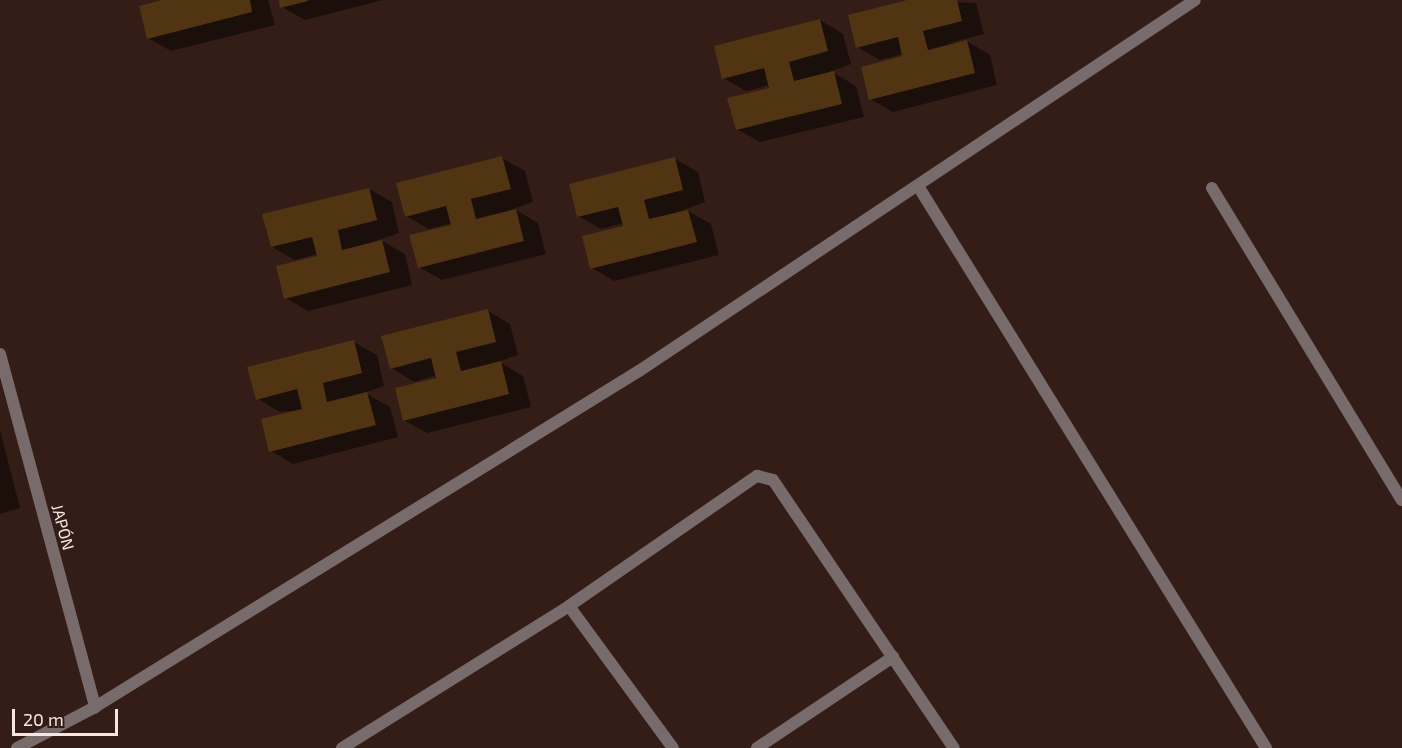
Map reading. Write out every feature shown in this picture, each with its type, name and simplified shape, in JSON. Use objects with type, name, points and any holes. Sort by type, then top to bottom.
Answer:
[{"type":"street","points":[[17,748],[95,707],[639,371],[1195,0]]},
{"type":"street","points":[[918,186],[1266,748]]},
{"type":"street","points":[[1212,188],[1402,500]]},
{"type":"street","name":"JAPÓN","points":[[0,354],[95,707]]},
{"type":"street","points":[[342,748],[569,606],[758,476],[767,476],[954,748]]},
{"type":"street","points":[[569,606],[673,748]]},
{"type":"street","points":[[757,748],[893,657]]},
{"type":"building","points":[[162,0],[250,0],[252,12],[147,39],[139,6]]},
{"type":"building","points":[[279,0],[308,0],[308,1],[280,8]]},
{"type":"building","points":[[907,0],[957,0],[962,21],[923,31],[928,50],[967,40],[975,73],[869,100],[861,67],[902,56],[898,37],[856,48],[848,15]]},
{"type":"building","points":[[820,19],[828,51],[789,62],[794,81],[834,71],[842,104],[736,130],[727,98],[769,88],[764,68],[722,79],[714,46]]},
{"type":"building","points":[[502,156],[511,189],[471,199],[476,219],[516,209],[524,241],[418,268],[409,235],[451,225],[446,206],[405,217],[396,183]]},
{"type":"building","points":[[675,157],[683,190],[644,200],[649,219],[688,210],[697,242],[590,269],[582,236],[623,226],[618,207],[577,217],[569,184]]},
{"type":"building","points":[[369,188],[377,220],[338,230],[342,250],[382,240],[390,272],[284,299],[276,266],[317,256],[312,237],[271,247],[262,214]]},
{"type":"building","points":[[488,309],[496,342],[456,352],[461,371],[501,361],[509,394],[403,421],[395,388],[436,378],[431,358],[390,369],[381,336]]},
{"type":"building","points":[[354,340],[362,373],[323,383],[327,402],[367,392],[376,425],[269,452],[261,419],[302,409],[297,389],[256,400],[247,367]]}]
